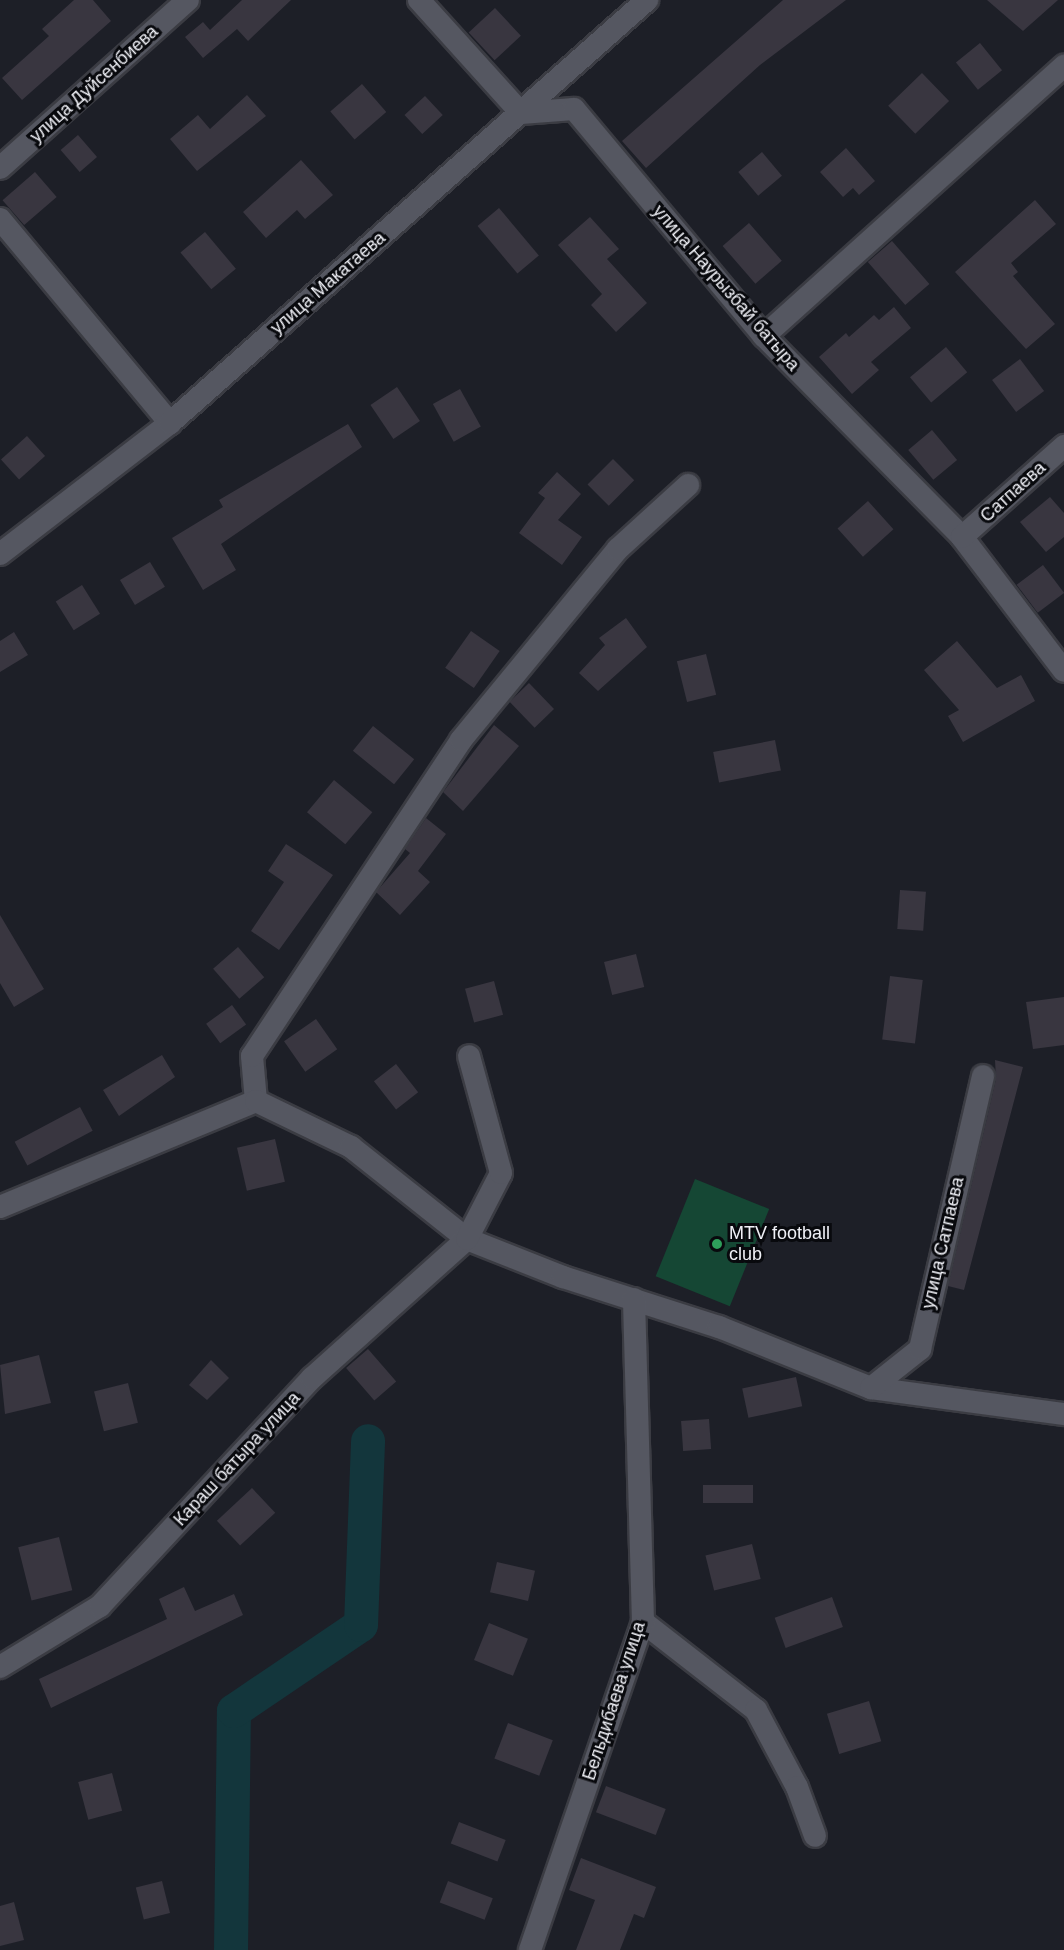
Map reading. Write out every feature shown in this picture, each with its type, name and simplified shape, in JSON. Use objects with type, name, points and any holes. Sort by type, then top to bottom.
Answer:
[{"type":"street","name":"улица Дуйсенбиева","points":[[0,168],[188,0]]},
{"type":"street","points":[[419,0],[521,113]]},
{"type":"street","name":"улица Макатаева","points":[[0,554],[170,423],[647,0]]},
{"type":"street","points":[[764,336],[1064,66]]},
{"type":"street","name":"улица Наурызбай батыра","points":[[521,113],[574,109],[764,336],[963,537],[1064,671]]},
{"type":"street","points":[[0,219],[170,423]]},
{"type":"street","name":"Сатпаева","points":[[963,537],[1064,446]]},
{"type":"street","points":[[256,1101],[252,1056],[461,740],[618,549],[688,485]]},
{"type":"street","points":[[467,1239],[501,1173],[469,1056]]},
{"type":"street","name":"улица Сатпаева","points":[[871,1388],[920,1349],[983,1076]]},
{"type":"street","points":[[0,1207],[256,1101],[351,1147],[467,1239],[719,1327],[871,1388],[1064,1414]]},
{"type":"street","name":"Караш батыра улица","points":[[0,1666],[100,1606],[312,1378],[467,1239]]},
{"type":"street","name":"Бельдибаева улица","points":[[530,1950],[643,1622],[634,1299]]},
{"type":"street","points":[[643,1622],[756,1710],[792,1777],[815,1836]]},
{"type":"green space","name":"MTV football club","points":[[695,1179],[769,1209],[730,1306],[656,1276]]},
{"type":"building","points":[[74,0],[93,0],[111,21],[22,100],[2,78],[49,36],[42,29]]},
{"type":"building","points":[[242,0],[291,0],[248,41],[237,29],[203,58],[185,37],[203,22],[210,30]]},
{"type":"building","points":[[783,0],[846,0],[760,65],[646,168],[622,141]]},
{"type":"building","points":[[987,0],[1058,0],[1023,31]]},
{"type":"building","points":[[495,8],[521,36],[495,60],[469,33]]},
{"type":"building","points":[[980,43],[1002,70],[978,90],[956,63]]},
{"type":"building","points":[[922,73],[949,101],[915,134],[888,106]]},
{"type":"building","points":[[362,84],[386,112],[355,139],[330,112]]},
{"type":"building","points":[[247,95],[266,116],[197,171],[170,139],[198,115],[210,129]]},
{"type":"building","points":[[425,96],[443,115],[422,134],[405,115]]},
{"type":"building","points":[[78,135],[97,157],[80,172],[61,150]]},
{"type":"building","points":[[846,148],[875,181],[859,195],[853,188],[843,197],[820,172]]},
{"type":"building","points":[[762,152],[782,176],[758,196],[738,172]]},
{"type":"building","points":[[301,160],[333,195],[305,219],[297,210],[266,238],[243,212]]},
{"type":"building","points":[[35,172],[57,197],[24,225],[3,200]]},
{"type":"building","points":[[1035,200],[1056,224],[1011,263],[1018,272],[1013,276],[1055,324],[1026,349],[955,272]]},
{"type":"building","points":[[499,208],[539,255],[517,273],[478,226]]},
{"type":"building","points":[[590,217],[619,249],[607,259],[647,303],[616,332],[591,305],[602,294],[558,245]]},
{"type":"building","points":[[749,223],[782,261],[755,284],[723,246]]},
{"type":"building","points":[[205,232],[236,269],[211,289],[180,253]]},
{"type":"building","points":[[892,241],[929,284],[905,305],[868,262]]},
{"type":"building","points":[[894,307],[911,328],[871,362],[879,370],[852,394],[819,357],[846,333],[849,337],[874,315],[879,320]]},
{"type":"building","points":[[946,347],[967,372],[931,402],[910,377]]},
{"type":"building","points":[[1020,359],[1044,391],[1016,412],[992,380]]},
{"type":"building","points":[[397,387],[420,421],[393,439],[370,405]]},
{"type":"building","points":[[460,389],[481,427],[454,442],[433,404]]},
{"type":"building","points":[[348,424],[362,447],[221,544],[236,570],[203,590],[172,538],[223,507],[219,500]]},
{"type":"building","points":[[932,430],[957,460],[933,480],[908,450]]},
{"type":"building","points":[[27,436],[45,456],[19,479],[1,459]]},
{"type":"building","points":[[613,459],[634,480],[609,506],[588,484]]},
{"type":"building","points":[[557,472],[581,494],[558,520],[582,537],[562,565],[519,533],[545,498],[538,493]]},
{"type":"building","points":[[1050,497],[1064,513],[1064,537],[1046,552],[1020,522]]},
{"type":"building","points":[[868,501],[893,529],[863,557],[838,528]]},
{"type":"building","points":[[150,562],[165,587],[135,605],[120,580]]},
{"type":"building","points":[[1043,565],[1064,593],[1038,613],[1017,585]]},
{"type":"building","points":[[82,585],[100,614],[74,630],[56,601]]},
{"type":"building","points":[[626,618],[647,647],[598,691],[579,673],[605,645],[599,638]]},
{"type":"building","points":[[471,631],[500,651],[474,688],[445,668]]},
{"type":"building","points":[[14,632],[28,655],[0,672],[0,641]]},
{"type":"building","points":[[957,641],[997,688],[1021,675],[1035,701],[963,742],[948,716],[959,710],[924,670]]},
{"type":"building","points":[[706,654],[716,695],[687,702],[677,661]]},
{"type":"building","points":[[529,683],[554,709],[535,728],[510,702]]},
{"type":"building","points":[[494,725],[519,746],[463,811],[443,792]]},
{"type":"building","points":[[373,726],[414,759],[394,784],[353,751]]},
{"type":"building","points":[[775,740],[781,770],[719,782],[713,752]]},
{"type":"building","points":[[334,780],[372,812],[345,844],[307,812]]},
{"type":"building","points":[[426,818],[446,834],[418,871],[430,882],[400,915],[376,892],[410,853],[405,849]]},
{"type":"building","points":[[286,844],[333,875],[279,950],[251,931],[284,882],[268,871]]},
{"type":"building","points":[[900,890],[926,892],[923,931],[897,929]]},
{"type":"building","points":[[0,915],[44,989],[14,1007],[0,983]]},
{"type":"building","points":[[238,947],[264,977],[239,999],[213,969]]},
{"type":"building","points":[[636,954],[644,987],[612,995],[604,962]]},
{"type":"building","points":[[890,976],[923,980],[915,1044],[882,1040]]},
{"type":"building","points":[[494,981],[503,1015],[474,1023],[465,989]]},
{"type":"building","points":[[1064,997],[1064,1045],[1033,1049],[1026,1002]]},
{"type":"building","points":[[232,1005],[246,1024],[220,1043],[206,1024]]},
{"type":"building","points":[[316,1019],[337,1049],[305,1072],[284,1041]]},
{"type":"building","points":[[162,1055],[175,1077],[119,1116],[103,1090]]},
{"type":"building","points":[[995,1060],[1023,1067],[964,1290],[948,1286],[996,1079]]},
{"type":"building","points":[[396,1064],[418,1092],[396,1110],[374,1081]]},
{"type":"building","points":[[80,1107],[93,1131],[27,1166],[15,1142]]},
{"type":"building","points":[[275,1139],[285,1182],[247,1191],[237,1148]]},
{"type":"building","points":[[368,1349],[396,1381],[374,1400],[346,1368]]},
{"type":"building","points":[[39,1355],[51,1403],[5,1414],[0,1365]]},
{"type":"building","points":[[211,1360],[229,1378],[207,1400],[189,1385]]},
{"type":"building","points":[[796,1377],[802,1406],[748,1418],[742,1388]]},
{"type":"building","points":[[128,1383],[138,1423],[104,1431],[94,1391]]},
{"type":"building","points":[[709,1419],[711,1449],[683,1451],[681,1421]]},
{"type":"building","points":[[703,1485],[753,1485],[753,1503],[703,1503]]},
{"type":"building","points":[[252,1488],[275,1513],[240,1546],[217,1521]]},
{"type":"building","points":[[59,1537],[72,1590],[32,1601],[18,1547]]},
{"type":"building","points":[[752,1544],[761,1579],[714,1591],[705,1556]]},
{"type":"building","points":[[497,1562],[535,1571],[528,1601],[490,1592]]},
{"type":"building","points":[[184,1587],[195,1611],[234,1594],[243,1615],[51,1708],[39,1679],[167,1619],[159,1599]]},
{"type":"building","points":[[832,1597],[843,1627],[786,1648],[775,1618]]},
{"type":"building","points":[[489,1623],[528,1639],[513,1676],[474,1660]]},
{"type":"building","points":[[869,1701],[881,1741],[839,1754],[827,1714]]},
{"type":"building","points":[[508,1723],[553,1740],[539,1776],[494,1758]]},
{"type":"building","points":[[112,1773],[122,1811],[88,1820],[78,1782]]},
{"type":"building","points":[[606,1786],[666,1809],[656,1835],[596,1812]]},
{"type":"building","points":[[459,1822],[506,1840],[497,1861],[451,1843]]},
{"type":"building","points":[[581,1858],[656,1887],[644,1918],[634,1914],[620,1950],[576,1950],[595,1900],[569,1890]]},
{"type":"building","points":[[162,1881],[170,1913],[144,1920],[136,1888]]},
{"type":"building","points":[[448,1881],[493,1898],[485,1920],[440,1902]]},
{"type":"building","points":[[14,1902],[24,1940],[0,1946],[0,1906]]},
{"type":"waterway","points":[[231,1950],[234,1711],[361,1625],[368,1441]]},
{"type":"place","name":"MTV football club","points":[[717,1244]]}]
